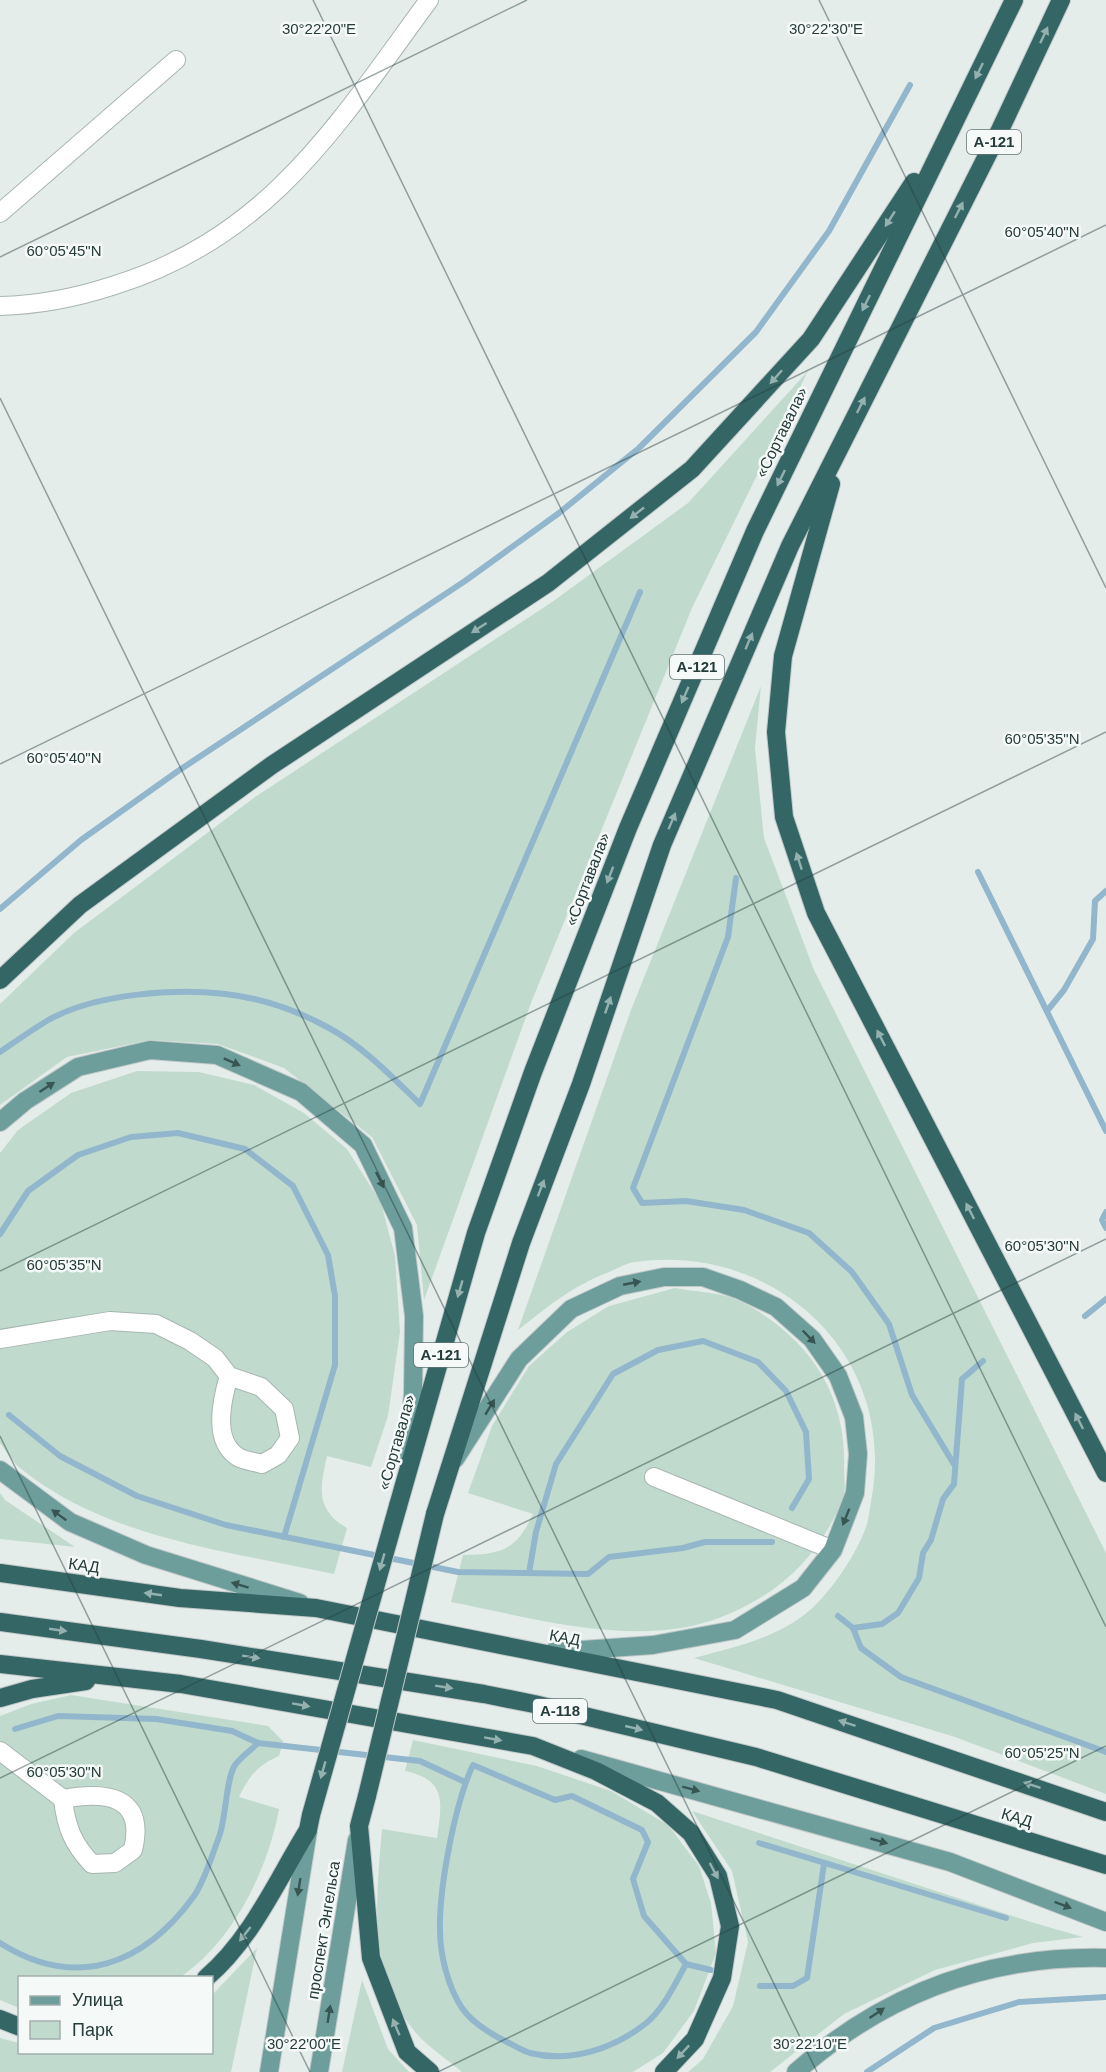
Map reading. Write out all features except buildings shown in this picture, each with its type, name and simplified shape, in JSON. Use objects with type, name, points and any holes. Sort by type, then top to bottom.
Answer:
[{"type":"highway","name":"«Сортавала»","points":[[207,1976],[222,1964],[255,1922],[309,1822],[476,1233],[533,1072],[628,828],[755,531],[1014,0]]},
{"type":"highway","name":"А-121","points":[[446,1473],[520,1242],[581,1084],[662,845],[790,546],[1000,130],[1061,0]]},
{"type":"highway","points":[[0,980],[80,905],[272,765],[548,583],[692,469],[811,339],[956,118]]},
{"type":"highway","points":[[835,457],[834,472],[783,656],[776,732],[784,817],[816,913],[1106,1473]]},
{"type":"highway","name":"проспект Энгельса","points":[[359,1826],[446,1473]]},
{"type":"highway","name":"КАД","points":[[0,1574],[180,1598],[316,1608],[777,1700],[1106,1812]]},
{"type":"highway","name":"КАД","points":[[0,1622],[201,1649],[534,1704],[756,1757],[1106,1865]]},
{"type":"highway","points":[[0,1664],[181,1684],[533,1746],[596,1771],[657,1803],[691,1833],[718,1876],[730,1926],[722,1978],[695,2039],[664,2072]]},
{"type":"highway","points":[[0,1698],[77,1681],[181,1684]]},
{"type":"highway","points":[[359,1826],[371,1958],[407,2052],[430,2072]]},
{"type":"highway","points":[[0,2019],[18,2026]]},
{"type":"main road","points":[[0,1122],[25,1101],[78,1066],[150,1050],[217,1055],[300,1092],[363,1145],[403,1228],[414,1316],[413,1394],[406,1477]]},
{"type":"main road","points":[[446,1473],[519,1359],[572,1309],[620,1286],[664,1277],[703,1277],[776,1306],[812,1339],[838,1376],[854,1417],[858,1454],[855,1493],[832,1550],[802,1588],[778,1606],[735,1630],[653,1645],[543,1653]]},
{"type":"main road","points":[[0,1470],[70,1522],[146,1556],[316,1608]]},
{"type":"main road","points":[[533,1746],[950,1862],[1106,1922]]},
{"type":"main road","name":"проспект Энгельса","points":[[269,2072],[309,1822]]},
{"type":"main road","name":"проспект Энгельса","points":[[319,2072],[359,1826]]},
{"type":"main road","points":[[796,2072],[883,2008],[948,1980],[1000,1965],[1068,1957],[1106,1958]]},
{"type":"street","points":[[0,306],[48,303],[129,281],[186,256],[220,236],[256,210],[327,137],[429,0]]},
{"type":"street","points":[[0,213],[176,60]]},
{"type":"street","points":[[0,1339],[110,1321],[156,1324],[190,1341],[215,1358],[228,1376],[261,1387],[284,1409],[290,1438],[278,1455],[262,1464],[238,1457],[222,1431],[221,1401],[228,1376]]},
{"type":"street","points":[[654,1476],[832,1550]]},
{"type":"street","points":[[0,1751],[63,1799],[66,1825],[78,1849],[92,1864],[115,1863],[133,1850],[137,1830],[131,1810],[114,1799],[92,1794],[63,1799]]},
{"type":"green space","points":[[808,371],[692,608],[531,1003],[424,1300],[417,1225],[372,1137],[284,1068],[218,1044],[150,1040],[67,1057],[0,1105],[0,1004],[74,933],[255,797],[552,602],[688,503]]},
{"type":"green space","points":[[761,686],[755,748],[764,838],[814,970],[1106,1553],[1106,1794],[955,1737],[694,1658],[770,1635],[797,1620],[810,1610],[835,1583],[850,1560],[866,1527],[872,1496],[874,1444],[865,1396],[844,1354],[815,1318],[777,1290],[734,1270],[686,1261],[635,1262],[572,1290],[518,1330],[631,1010]]},
{"type":"green space","points":[[137,1071],[199,1072],[254,1085],[304,1113],[347,1149],[381,1203],[395,1256],[400,1332],[388,1416],[371,1467],[327,1456],[322,1497],[329,1513],[347,1528],[334,1574],[211,1549],[130,1527],[54,1492],[20,1468],[0,1443],[0,1153],[18,1130],[71,1093]]},
{"type":"green space","points":[[675,1288],[718,1294],[742,1302],[786,1332],[819,1370],[839,1416],[845,1484],[842,1503],[812,1553],[785,1580],[754,1601],[719,1618],[688,1627],[654,1631],[585,1628],[451,1602],[463,1555],[488,1554],[507,1548],[521,1535],[533,1514],[468,1493],[492,1426],[529,1366],[567,1332],[609,1306]]},
{"type":"green space","points":[[0,1493],[5,1500],[75,1547],[0,1539]]},
{"type":"green space","points":[[71,1695],[268,1726],[283,1741],[279,1756],[265,1763],[255,1772],[239,1797],[279,1809],[274,1832],[257,1880],[245,1903],[216,1945],[182,1976],[18,1976],[18,2008],[0,2000],[0,1716],[31,1704]]},
{"type":"green space","points":[[413,1740],[537,1766],[611,1791],[668,1825],[699,1866],[711,1903],[716,1953],[694,2011],[663,2053],[633,2072],[462,2072],[432,2049],[416,2033],[400,2011],[389,1987],[378,1936],[377,1909],[382,1829],[437,1838],[440,1814],[439,1794],[428,1780],[405,1771]]},
{"type":"green space","points":[[692,1811],[1083,1937],[1033,1943],[935,1970],[844,2014],[770,2072],[688,2072],[703,2059],[733,2006],[748,1942],[732,1871]]},
{"type":"green space","points":[[257,1948],[231,2072],[0,2072],[0,2038],[18,2043],[18,2054],[213,2054],[213,1994]]},
{"type":"green space","points":[[362,1980],[388,2049],[409,2072],[342,2072]]},
{"type":"waterway","points":[[0,909],[81,840],[178,771],[465,581],[559,513],[639,448],[756,332],[829,231],[910,85]]},
{"type":"waterway","points":[[0,1052],[50,1019],[90,1004],[159,993],[225,994],[279,1006],[329,1028],[366,1053],[420,1104],[640,592]]},
{"type":"waterway","points":[[978,872],[1106,1131]]},
{"type":"waterway","points":[[736,878],[728,937],[633,1188],[642,1203],[686,1201],[744,1210],[809,1233],[852,1272],[889,1324],[912,1395],[955,1466]]},
{"type":"waterway","points":[[1047,1011],[1064,990],[1093,939],[1095,901],[1106,891]]},
{"type":"waterway","points":[[0,1234],[28,1191],[78,1155],[131,1137],[178,1133],[245,1149],[293,1186],[328,1255],[335,1296],[335,1365],[284,1537]]},
{"type":"waterway","points":[[1106,1212],[1102,1220],[1106,1228]]},
{"type":"waterway","points":[[1085,1316],[1106,1299]]},
{"type":"waterway","points":[[529,1573],[536,1532],[556,1464],[613,1374],[658,1350],[703,1341],[758,1362],[786,1391],[806,1432],[809,1479],[792,1508]]},
{"type":"waterway","points":[[838,1616],[853,1628],[882,1624],[898,1613],[919,1578],[923,1553],[931,1540],[943,1499],[954,1484],[962,1379],[983,1361]]},
{"type":"waterway","points":[[9,1415],[60,1456],[137,1496],[226,1525],[458,1572],[588,1574],[609,1557],[683,1548],[705,1542],[772,1542]]},
{"type":"waterway","points":[[853,1628],[861,1648],[901,1677],[1106,1752]]},
{"type":"waterway","points":[[15,1729],[58,1716],[156,1719],[232,1731],[258,1743],[420,1761],[465,1782]]},
{"type":"waterway","points":[[0,1943],[28,1958],[55,1966],[82,1967],[107,1963],[131,1954],[153,1939],[174,1920],[198,1890],[221,1829],[232,1771],[237,1762],[258,1743]]},
{"type":"waterway","points":[[686,1964],[644,1916],[633,1879],[648,1842],[642,1830],[572,1796],[555,1800],[473,1765],[460,1801],[449,1846],[442,1891],[440,1940],[449,1981],[457,2000],[474,2021],[496,2036],[530,2053],[560,2056],[590,2052],[633,2033],[645,2024],[668,1996],[686,1964],[711,1970]]},
{"type":"waterway","points":[[759,1843],[1006,1918]]},
{"type":"waterway","points":[[760,1986],[793,1986],[807,1978],[824,1864]]},
{"type":"waterway","points":[[867,2072],[934,2028],[1019,2002],[1106,1997]]}]
